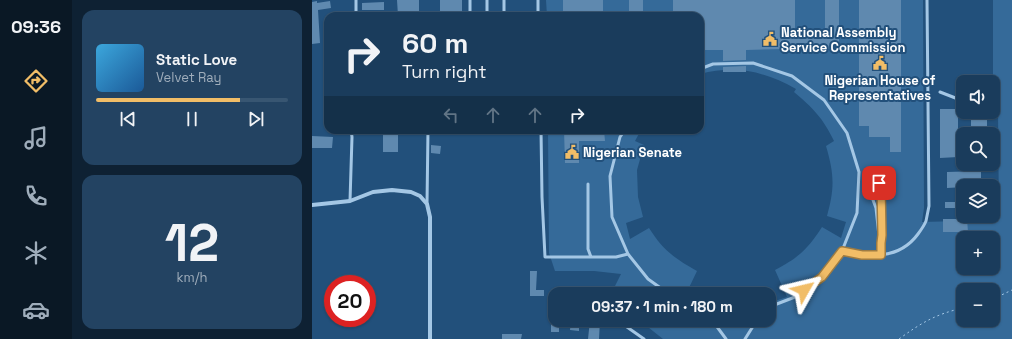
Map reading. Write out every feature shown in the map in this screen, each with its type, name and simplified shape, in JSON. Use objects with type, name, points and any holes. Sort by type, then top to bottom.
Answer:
[{"type":"street","points":[[312,205],[350,201],[373,192],[392,190],[411,192],[420,196],[427,204],[430,217],[430,339]]},
{"type":"lane","points":[[356,0],[356,12]]},
{"type":"lane","points":[[470,0],[470,12]]},
{"type":"lane","points":[[487,0],[487,12]]},
{"type":"lane","points":[[504,0],[504,12]]},
{"type":"lane","points":[[538,0],[538,12]]},
{"type":"lane","points":[[842,251],[862,255],[881,255],[900,250],[912,243],[926,222],[929,206],[927,0]]},
{"type":"lane","points":[[704,67],[713,64],[753,64],[792,76],[824,100],[848,133],[859,172],[857,213],[842,251],[822,277],[795,297],[776,305]]},
{"type":"lane","points":[[940,92],[956,98]]},
{"type":"lane","points":[[350,201],[352,134]]},
{"type":"lane","points":[[427,204],[428,134]]},
{"type":"lane","points":[[540,134],[545,257],[616,257],[628,254]]},
{"type":"lane","points":[[622,134],[620,137],[610,176],[612,216],[628,254],[648,279],[659,287]]},
{"type":"lane","points":[[881,243],[876,208],[872,193],[872,186],[874,182],[879,183],[881,186],[882,235],[881,255]]},
{"type":"lane","points":[[588,184],[588,249],[591,257]]},
{"type":"lane","points":[[627,327],[644,339]]},
{"type":"lane","points":[[717,327],[726,339]]},
{"type":"lane","points":[[745,339],[753,327]]},
{"type":"path","points":[[1000,296],[1012,290]]},
{"type":"path","points":[[899,339],[930,318],[956,310]]},
{"type":"shaded area","points":[[546,0],[923,0],[924,208],[922,222],[956,221],[956,223],[1000,223],[1000,179],[999,179],[999,171],[1000,171],[1000,127],[998,127],[998,119],[1000,119],[1000,75],[993,75],[993,0],[1012,0],[1012,339],[663,339],[648,327],[776,327],[776,301],[787,297],[775,270],[802,252],[822,227],[841,238],[846,222],[827,216],[832,189],[832,173],[826,146],[834,141],[826,126],[817,114],[794,92],[796,89],[784,83],[749,71],[725,70],[704,73],[704,12],[547,12]]},
{"type":"shaded area","points":[[548,134],[639,134],[635,141],[644,145],[637,170],[638,197],[643,217],[626,223],[630,239],[649,228],[664,248],[697,271],[689,287],[614,287],[621,274],[594,271],[555,271],[549,253]]},
{"type":"building","points":[[397,0],[419,0],[419,12],[398,12]]},
{"type":"building","points":[[440,0],[462,0],[462,12],[440,12]]},
{"type":"building","points":[[563,0],[603,0],[603,12],[563,12]]},
{"type":"building","points":[[629,0],[643,0],[643,12],[629,12]]},
{"type":"building","name":"National Assembly Service Commission","points":[[673,0],[795,0],[795,33],[825,33],[825,0],[839,0],[839,49],[827,49],[827,45],[784,46],[784,49],[746,50],[746,60],[723,61],[723,50],[704,50],[704,12],[673,12]]},
{"type":"building","name":"Nigerian House of Representatives","points":[[859,0],[901,0],[901,152],[890,152],[890,137],[869,137],[869,126],[859,126]]},
{"type":"building","points":[[317,1],[317,3],[330,1],[331,8],[318,10],[320,43],[312,44],[312,2]]},
{"type":"building","points":[[384,2],[384,10],[362,10],[362,3]]},
{"type":"building","points":[[746,66],[746,72],[723,72],[723,67]]},
{"type":"building","points":[[940,109],[956,109],[958,127],[956,127],[956,157],[940,158]]},
{"type":"building","points":[[971,119],[987,119],[987,127],[971,127]]},
{"type":"building","points":[[383,134],[398,134],[398,152],[383,152]]},
{"type":"building","name":"Nigerian Senate","points":[[564,134],[604,134],[605,141],[579,141],[579,163],[565,163]]},
{"type":"building","points":[[312,136],[333,137],[332,148],[312,148]]},
{"type":"building","points":[[431,145],[441,146],[440,154],[431,153]]},
{"type":"building","points":[[981,171],[981,179],[956,179],[956,187],[947,188],[947,172]]},
{"type":"building","points":[[945,202],[956,202],[956,208],[945,208]]},
{"type":"building","points":[[943,219],[956,219],[956,223],[967,223],[968,231],[943,232]]},
{"type":"building","points":[[530,271],[537,271],[536,290],[544,290],[544,296],[530,296]]},
{"type":"building","points":[[551,327],[559,327],[559,332],[551,332]]},
{"type":"building","points":[[570,327],[579,327],[579,331],[570,330]]},
{"type":"building","points":[[589,327],[600,327],[599,339],[588,339]]},
{"type":"building","points":[[502,334],[522,334],[521,339],[502,339]]},
{"type":"place","name":"National Assembly Service Commission","points":[[770,39]]},
{"type":"place","name":"Nigerian House of Representatives","points":[[880,63]]},
{"type":"place","name":"Nigerian Senate","points":[[572,152]]},
{"type":"route","points":[[804,290],[822,277],[842,251],[862,255],[881,255],[881,186],[879,183]]}]
